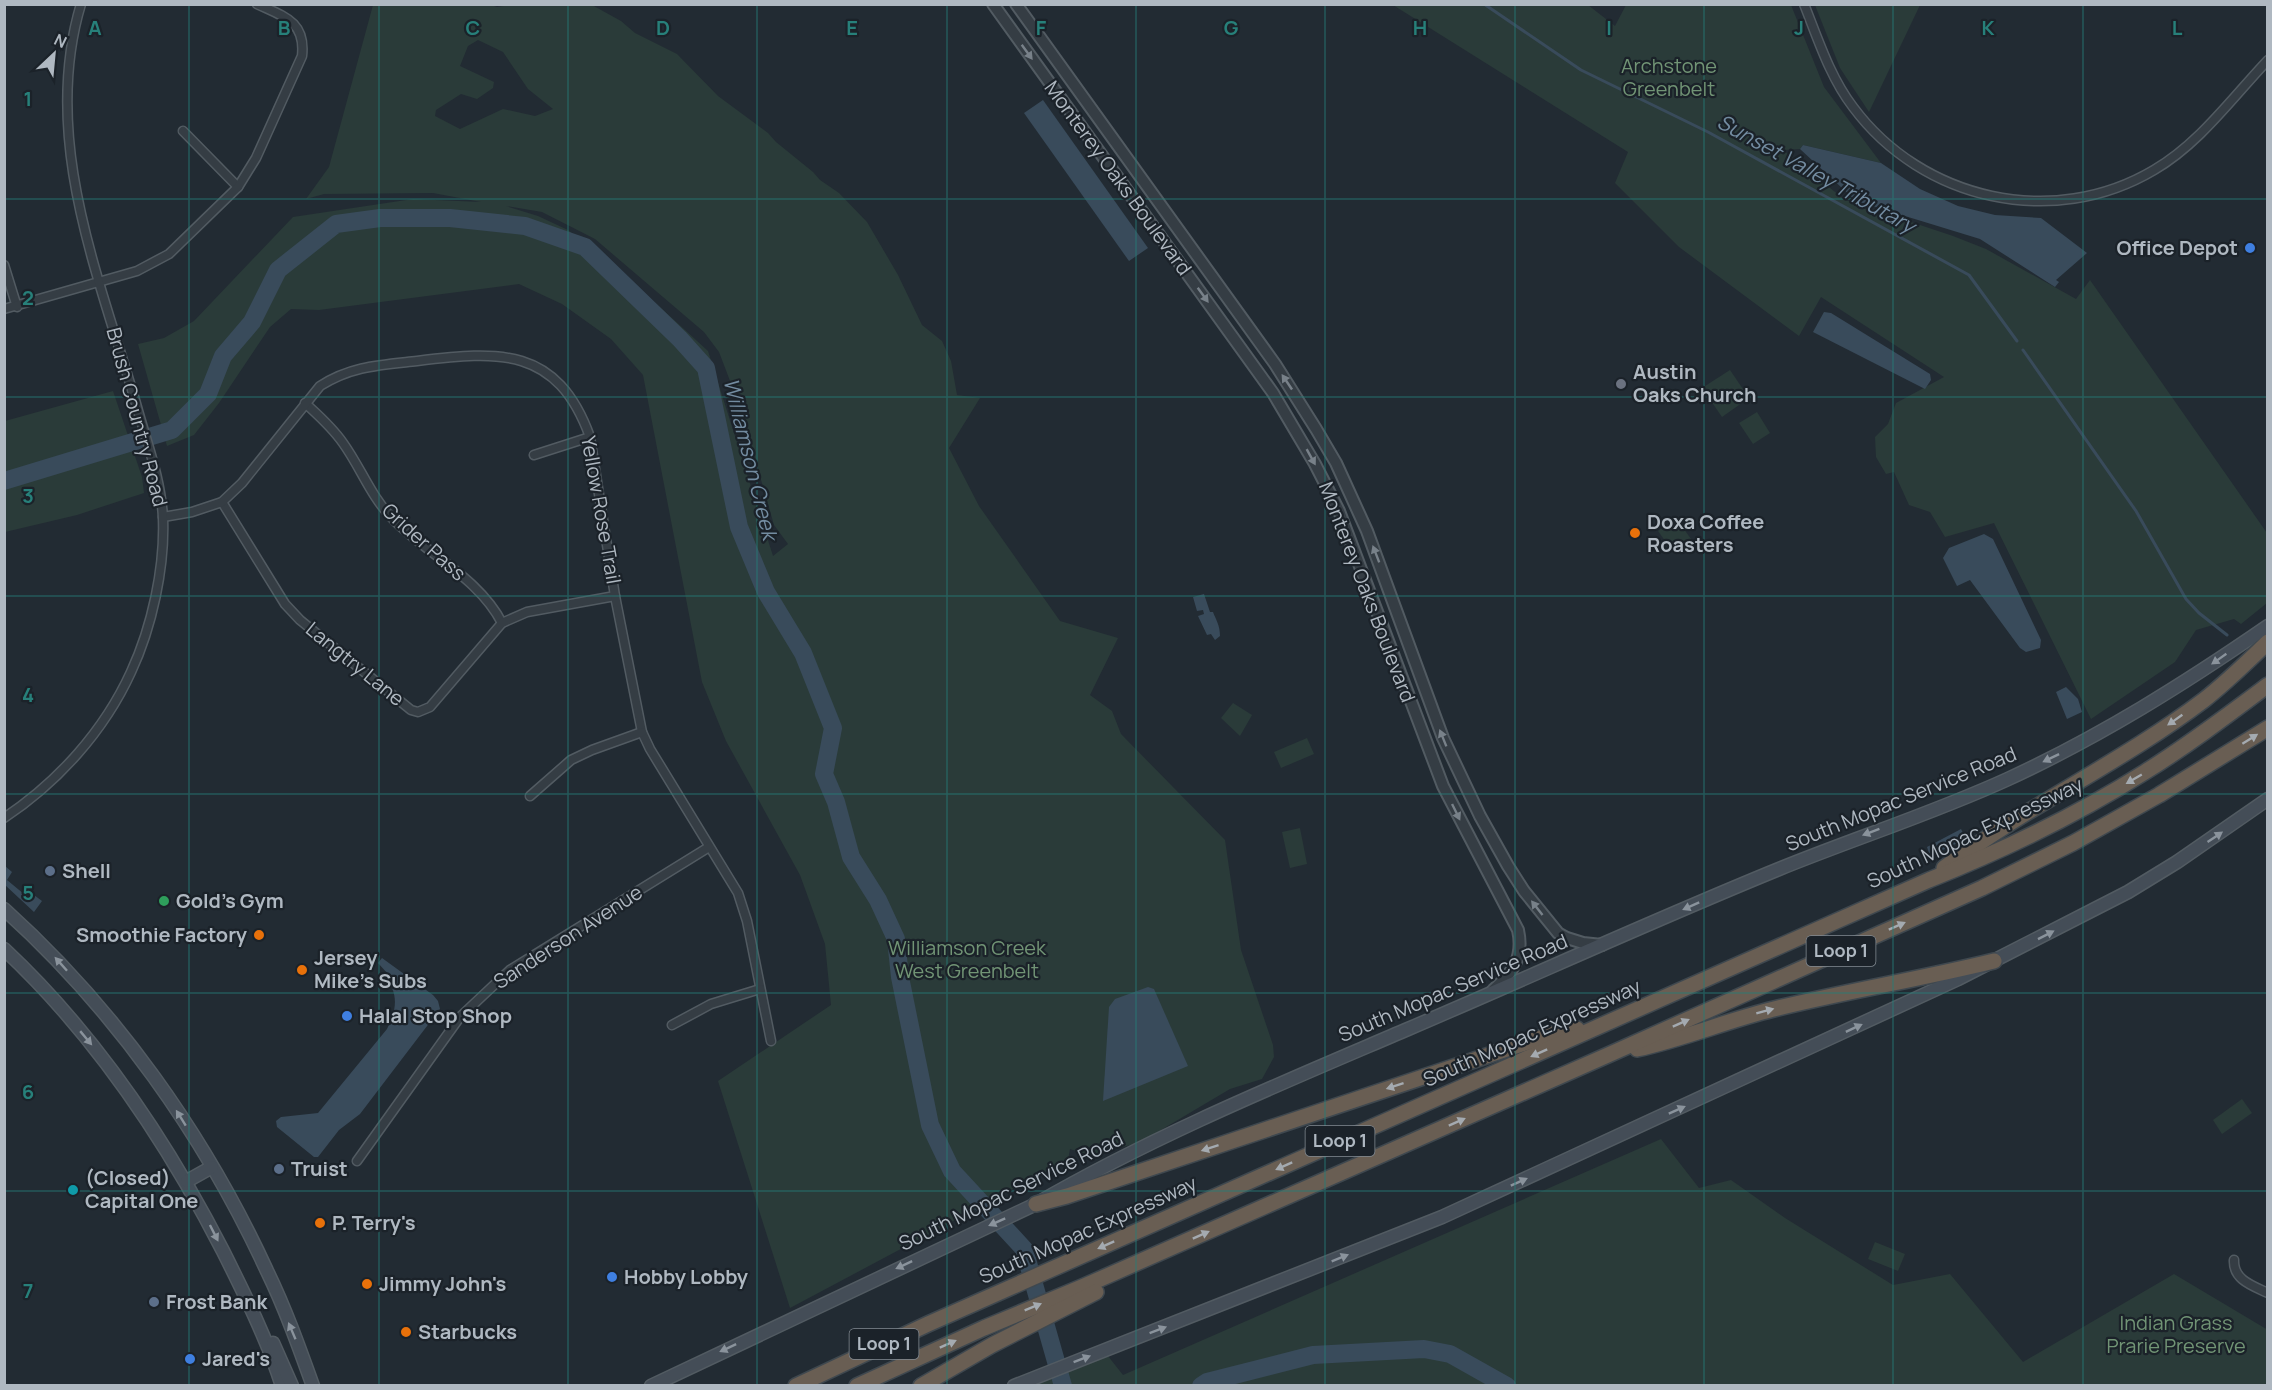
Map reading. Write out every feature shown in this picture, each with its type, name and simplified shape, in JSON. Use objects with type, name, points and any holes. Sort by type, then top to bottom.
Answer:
[{"type":"highway","points":[[1929,879],[1978,843],[2172,722],[2238,671],[2268,642]]},
{"type":"highway","name":"South Mopac Expressway","points":[[796,1386],[974,1304],[1929,879],[1970,864],[2061,820],[2145,772],[2268,685]]},
{"type":"highway","name":"Loop 1","points":[[857,1386],[984,1328],[1083,1292],[1148,1258],[1982,888],[2063,848],[2159,795],[2268,728]]},
{"type":"highway","points":[[1608,1055],[1662,1044],[1773,1009],[1994,961]]},
{"type":"highway","points":[[1036,1204],[1067,1196],[1550,1035],[1612,1021]]},
{"type":"highway","points":[[921,1386],[1083,1292]]},
{"type":"main road","name":"South Mopac Service Road","points":[[651,1386],[1036,1204],[1083,1177],[1197,1121],[1780,868],[2006,780],[2085,741],[2133,714],[2185,683],[2268,626]]},
{"type":"main road","points":[[1017,1384],[1442,1217],[1706,1097],[1994,961],[2128,892],[2177,862],[2268,799]]},
{"type":"main road","points":[[4,909],[52,955],[129,1042],[170,1101],[242,1219],[267,1271],[313,1386]]},
{"type":"main road","points":[[4,949],[57,1003],[110,1067],[187,1181],[258,1323],[282,1386]]},
{"type":"main road","points":[[187,1181],[212,1167]]},
{"type":"main road","points":[[258,1323],[272,1343],[292,1386]]},
{"type":"street","name":"Brush Country Road","points":[[4,818],[42,790],[72,759],[98,727],[125,686],[138,658],[156,593],[163,518],[156,477],[75,189],[67,130],[68,75],[81,4]]},
{"type":"street","points":[[4,309],[137,272],[169,254],[238,188],[256,158],[302,56],[302,37],[291,20],[257,4]]},
{"type":"street","name":"Monterey Oaks Boulevard","points":[[993,4],[1273,393],[1328,489],[1349,536],[1440,778],[1458,818],[1518,930],[1520,951],[1517,962],[1506,979],[1488,995]]},
{"type":"street","name":"Monterey Oaks Boulevard","points":[[1016,4],[1269,356],[1336,463],[1367,531],[1443,738],[1480,816],[1508,866],[1524,891],[1558,933],[1576,941],[1602,945]]},
{"type":"street","points":[[1804,4],[1834,76],[1851,105],[1874,132],[1900,155],[1934,177],[1972,192],[2006,199],[2040,201],[2076,198],[2109,190],[2139,178],[2183,150],[2268,60]]},
{"type":"street","points":[[183,132],[238,188]]},
{"type":"street","points":[[4,265],[17,307]]},
{"type":"street","name":"Yellow Rose Trail","points":[[163,518],[222,502],[242,483],[320,386],[356,368],[466,355],[496,355],[514,358],[532,365],[552,377],[570,395],[581,412],[590,437],[615,596],[642,732],[650,749],[738,893],[747,921],[771,1041]]},
{"type":"street","name":"Grider Pass","points":[[305,403],[328,424],[344,443],[382,507],[395,521],[477,590],[495,608],[502,623]]},
{"type":"street","points":[[534,455],[590,437]]},
{"type":"street","name":"Langtry Lane","points":[[222,502],[285,604],[309,627],[411,710],[418,712],[430,707],[502,623],[527,612],[615,596]]},
{"type":"street","points":[[530,796],[571,760],[642,732]]},
{"type":"street","name":"Sanderson Avenue","points":[[357,1161],[460,1017],[487,990],[510,970],[709,847]]},
{"type":"street","points":[[672,1024],[711,1004],[760,989]]},
{"type":"street","points":[[2234,1260],[2239,1278],[2268,1293]]},
{"type":"green space","name":"Williamson Creek West Greenbelt","points":[[488,4],[497,7],[516,4],[592,5],[621,21],[635,33],[677,54],[718,96],[768,133],[820,180],[839,193],[867,222],[898,275],[922,325],[942,341],[951,361],[957,395],[980,398],[949,448],[979,506],[1060,621],[1118,638],[1090,695],[1112,711],[1121,734],[1225,840],[1241,950],[1273,1045],[1274,1057],[1262,1079],[1230,1089],[1139,1143],[1089,1155],[1070,1149],[1068,1160],[790,1308],[718,1081],[831,1005],[825,944],[800,875],[726,741],[702,682],[643,375],[611,339],[562,304],[519,284],[319,310],[291,309],[270,327],[219,403],[194,435],[167,446],[138,344],[164,338],[194,321],[293,217],[413,199],[481,202],[433,193],[324,194],[306,199],[329,167],[373,5]],"holes":[[[478,40],[503,52],[528,89],[553,109],[535,116],[503,109],[460,129],[435,116],[436,110],[461,94],[477,99],[493,88],[494,82],[460,66],[468,46]],[[506,206],[542,212],[595,239],[704,332],[719,352],[740,407],[774,525],[788,544],[773,556],[708,351],[627,277],[568,230],[538,216]]]},
{"type":"green space","name":"Archstone Greenbelt","points":[[1393,5],[1588,5],[1615,26],[1626,5],[1791,5],[1824,87],[1881,163],[1803,145],[1800,149],[1783,150],[1845,200],[1986,249],[2076,299],[2090,280],[2267,533],[2267,603],[2241,624],[2234,619],[2196,630],[2175,662],[2091,719],[1994,523],[1945,537],[1930,512],[1909,505],[1894,472],[1886,474],[1876,457],[1875,437],[1888,424],[1896,403],[1944,377],[1821,297],[1799,336],[1679,247],[1615,183],[1628,152]]},
{"type":"green space","points":[[1815,5],[1920,5],[1869,112],[1840,68]]},
{"type":"green space","points":[[1730,370],[1749,398],[1722,417],[1702,388]]},
{"type":"green space","points":[[113,391],[142,477],[144,493],[77,515],[5,532],[5,421]]},
{"type":"green space","points":[[1757,412],[1770,433],[1753,444],[1739,423]]},
{"type":"green space","points":[[1676,518],[1691,539],[1673,552],[1658,531]]},
{"type":"green space","points":[[1233,703],[1252,715],[1240,736],[1221,718]]},
{"type":"green space","points":[[1307,738],[1314,754],[1281,768],[1274,752]]},
{"type":"green space","points":[[1300,828],[1307,864],[1290,868],[1282,832]]},
{"type":"green space","points":[[2242,1099],[2252,1113],[2222,1134],[2213,1120]]},
{"type":"green space","name":"Indian Grass Prarie Preserve","points":[[1661,1139],[1699,1188],[1731,1180],[1785,1218],[1893,1285],[1950,1274],[2023,1362],[2174,1274],[2268,1330],[2267,1386],[1021,1386],[1104,1351],[1123,1375]]},
{"type":"green space","points":[[1875,1242],[1905,1254],[1898,1271],[1868,1259]]},
{"type":"water","points":[[1043,100],[1148,248],[1129,261],[1024,113]]},
{"type":"water","points":[[1803,145],[1881,163],[1920,189],[1958,206],[1995,215],[2041,218],[2087,253],[2056,280],[2059,282],[2055,287],[1980,239],[1856,201],[1800,149]]},
{"type":"water","points":[[1824,312],[1831,313],[1930,374],[1931,380],[1925,389],[1813,332]]},
{"type":"water","points":[[1984,534],[1993,539],[2041,640],[2040,648],[2026,652],[2020,648],[1970,580],[1957,586],[1943,558],[1949,548]]},
{"type":"water","points":[[1204,594],[1210,612],[1213,612],[1218,623],[1220,636],[1215,640],[1211,634],[1207,635],[1198,616],[1204,614],[1203,610],[1197,611],[1193,597]]},
{"type":"water","points":[[2066,687],[2078,699],[2082,712],[2067,719],[2056,692]]},
{"type":"water","points":[[1961,829],[1966,839],[1930,856],[1927,847]]},
{"type":"water","points":[[5,866],[12,872],[7,880],[30,899],[34,895],[42,901],[34,912],[5,885]]},
{"type":"water","points":[[382,958],[433,995],[440,1009],[360,1114],[339,1130],[318,1157],[314,1157],[277,1127],[276,1121],[281,1117],[318,1113],[387,1029],[393,1014],[395,998],[392,988],[387,984],[388,974],[378,963]]},
{"type":"water","points":[[1148,987],[1154,989],[1188,1066],[1103,1101],[1109,1007],[1115,999]]},
{"type":"waterway","name":"Sunset Valley Tributary","points":[[1484,4],[1581,70],[1708,132],[1969,275],[2017,341]]},
{"type":"waterway","name":"Williamson Creek","points":[[4,481],[172,430],[208,394],[223,356],[252,322],[278,270],[336,224],[380,218],[450,218],[525,226],[585,247],[680,339],[706,368],[739,527],[766,592],[803,653],[833,728],[824,774],[836,802],[851,857],[878,900],[896,939],[900,977],[930,1125],[952,1171],[1024,1249],[1063,1386]]},
{"type":"waterway","name":"Sunset Valley Tributary","points":[[2023,350],[2136,511],[2186,599],[2199,613],[2227,635]]},
{"type":"waterway","name":"Williamson Creek","points":[[1201,1386],[1207,1382],[1313,1355],[1424,1349],[1450,1354],[1507,1386]]},
{"type":"place","name":"Office Depot","points":[[2250,248]]},
{"type":"place","name":"Austin Oaks Church","points":[[1621,384]]},
{"type":"place","name":"Doxa Coffee Roasters","points":[[1635,533]]},
{"type":"place","name":"Shell","points":[[50,871]]},
{"type":"place","name":"Gold's Gym","points":[[164,901]]},
{"type":"place","name":"Smoothie Factory","points":[[259,935]]},
{"type":"place","name":"Jersey Mike's Subs","points":[[302,970]]},
{"type":"place","name":"Halal Stop Shop","points":[[347,1016]]},
{"type":"place","name":"Truist","points":[[279,1169]]},
{"type":"place","name":"(Closed) Capital One","points":[[73,1190]]},
{"type":"place","name":"P. Terry's","points":[[320,1223]]},
{"type":"place","name":"Hobby Lobby","points":[[612,1277]]},
{"type":"place","name":"Jimmy John's","points":[[367,1284]]},
{"type":"place","name":"Frost Bank","points":[[154,1302]]},
{"type":"place","name":"Starbucks","points":[[406,1332]]},
{"type":"place","name":"Jared's","points":[[190,1359]]}]
